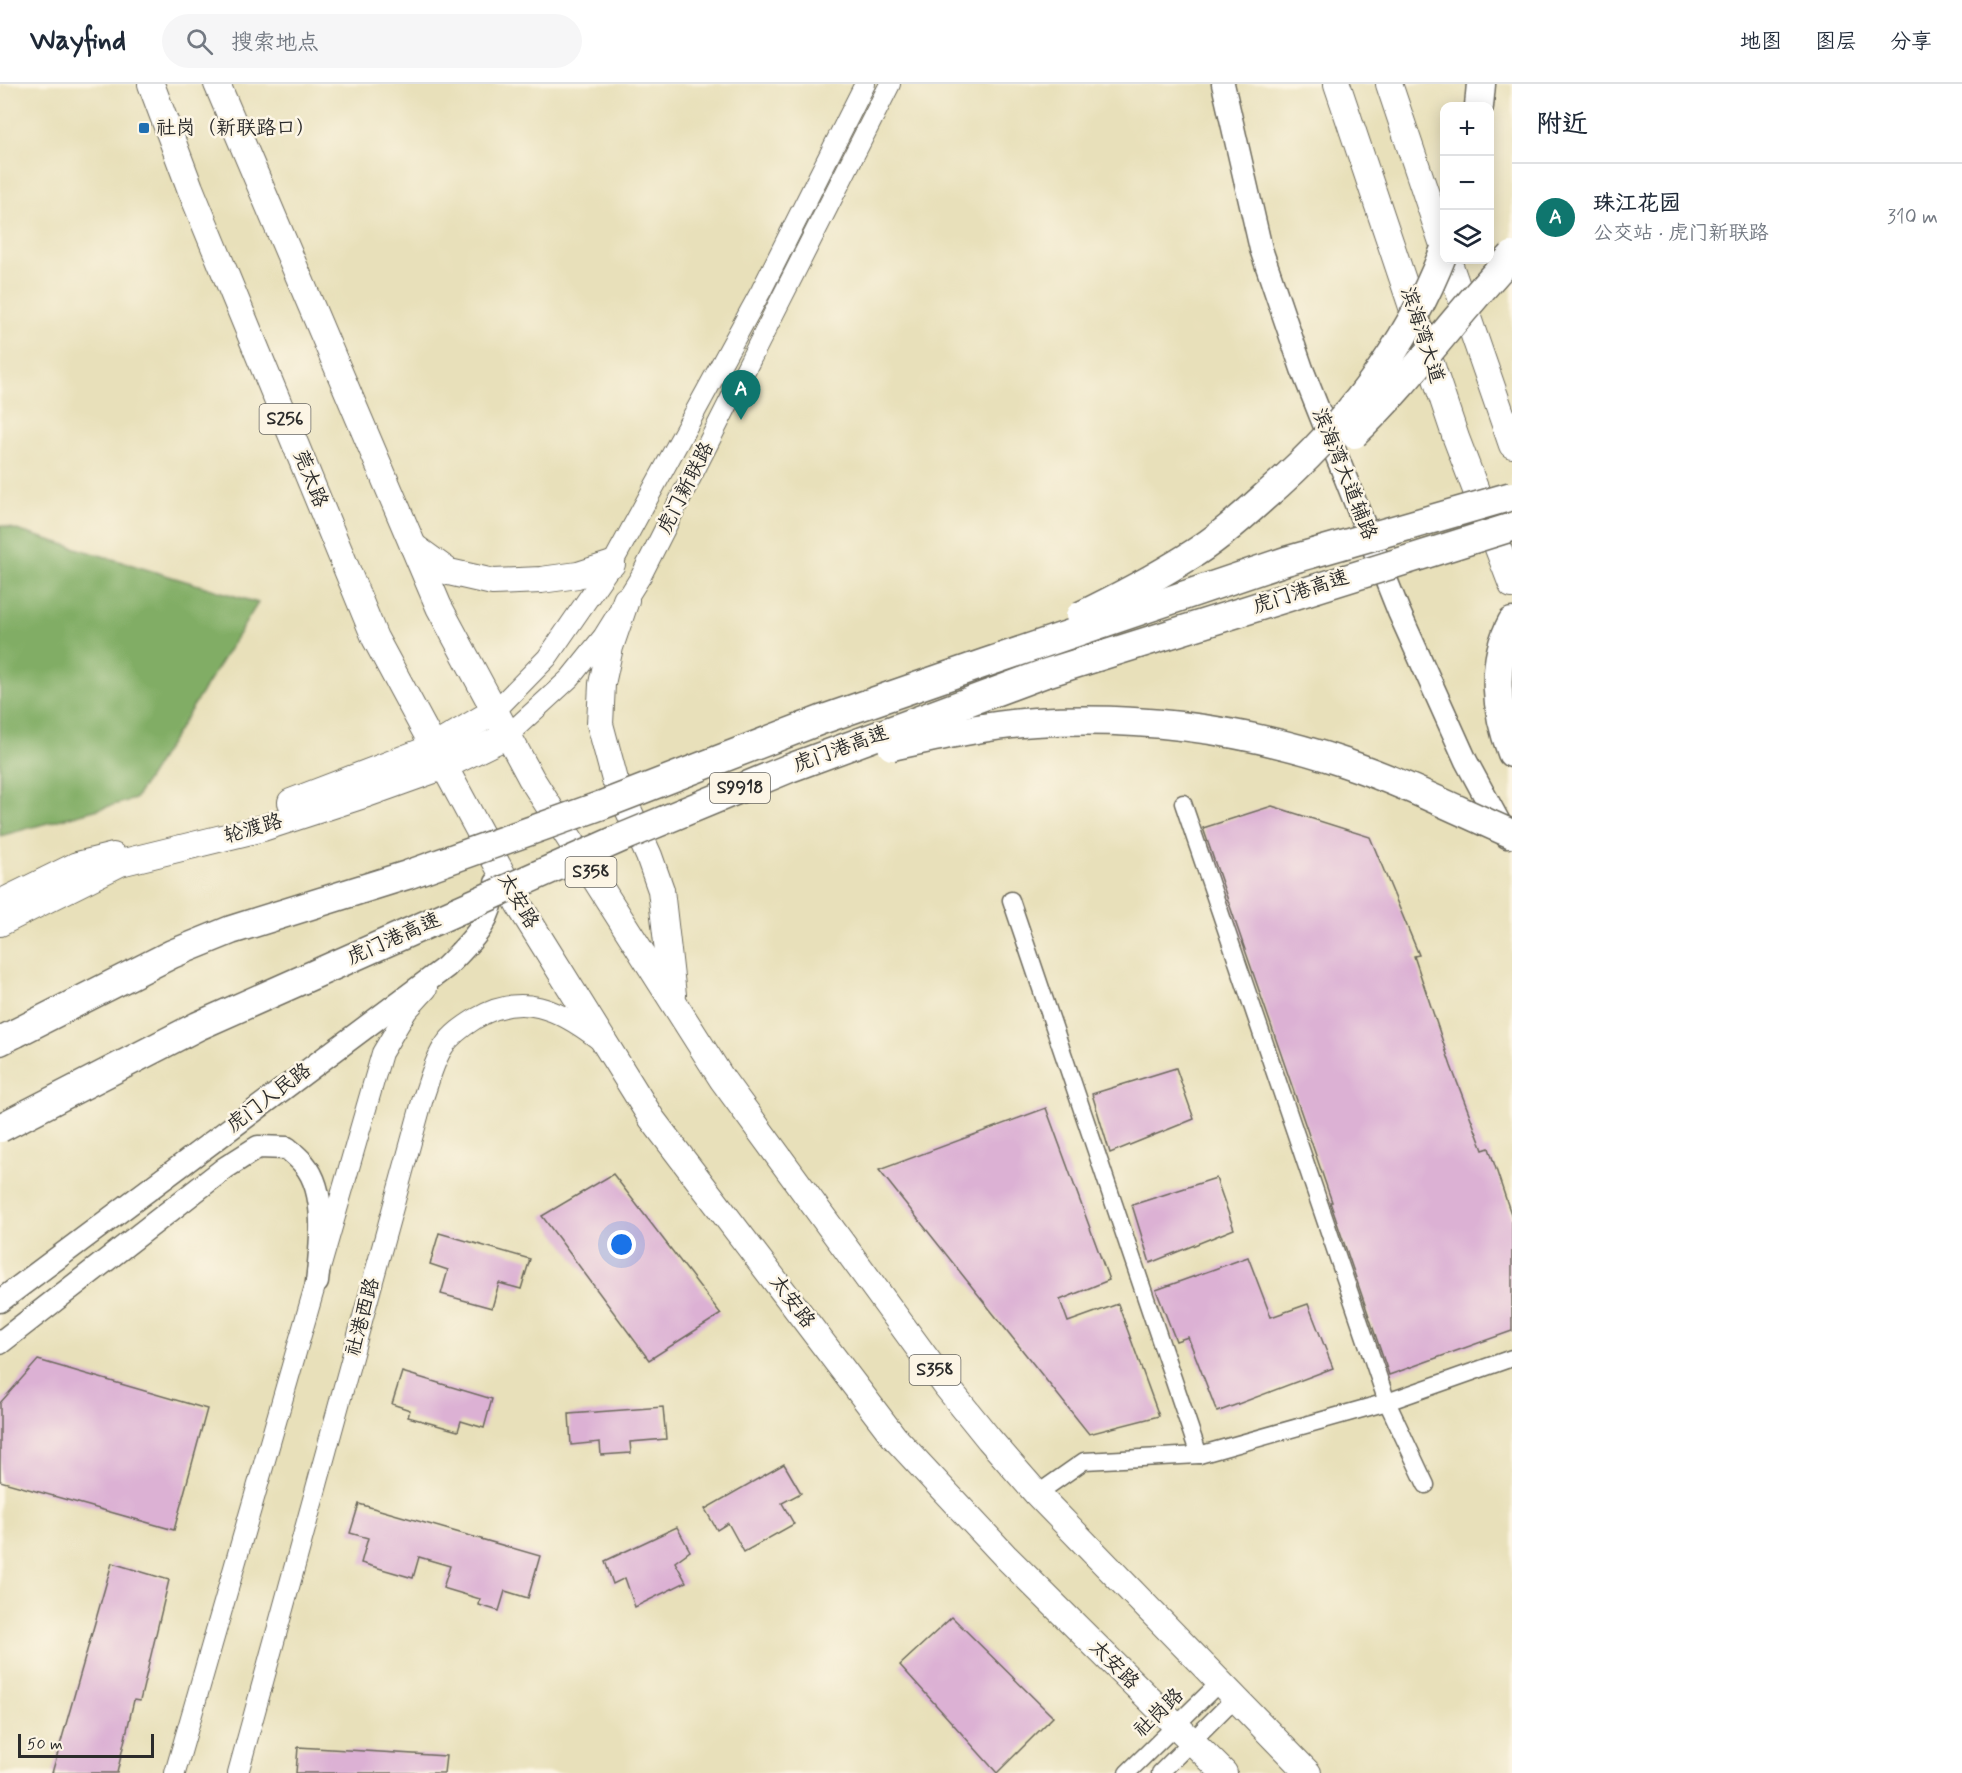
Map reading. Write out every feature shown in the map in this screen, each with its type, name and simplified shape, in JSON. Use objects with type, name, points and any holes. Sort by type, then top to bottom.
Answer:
[{"type":"highway","points":[[1479,102],[1480,84]]},
{"type":"highway","points":[[985,663],[1100,606],[1190,556],[1249,522],[1309,478],[1363,426],[1422,361],[1474,295],[1512,256]]},
{"type":"highway","points":[[1190,556],[1245,514],[1334,432],[1372,386],[1405,335],[1432,282],[1440,260]]},
{"type":"highway","name":"虎门港高速","points":[[8,1037],[213,936],[407,875],[602,804],[821,720],[1286,561],[1512,496]]},
{"type":"highway","name":"虎门港高速","points":[[0,1128],[198,1026],[621,838],[790,768],[1043,674],[1512,527]]},
{"type":"highway","points":[[1512,622],[1500,660],[1497,694],[1502,728],[1512,753]]},
{"type":"highway","points":[[790,768],[955,733],[1034,722],[1113,720],[1192,727],[1270,741],[1346,763],[1512,834]]},
{"type":"main road","name":"莞太路","points":[[151,84],[190,188],[375,638],[439,757]]},
{"type":"main road","points":[[217,84],[439,608],[507,735]]},
{"type":"main road","name":"滨海湾大道辅路","points":[[1223,84],[1265,260],[1302,369],[1399,612],[1466,762],[1512,846]]},
{"type":"main road","name":"滨海湾大道","points":[[1337,84],[1474,485],[1512,585]]},
{"type":"main road","points":[[1389,84],[1440,237]]},
{"type":"main road","points":[[1449,264],[1512,445]]},
{"type":"main road","points":[[413,546],[449,572],[493,582],[569,576],[612,564]]},
{"type":"main road","points":[[626,600],[610,647],[602,684],[600,724],[615,780],[649,856],[661,890],[670,988],[676,1007]]},
{"type":"main road","name":"轮渡路","points":[[0,923],[120,863],[263,828],[439,757],[495,711]]},
{"type":"main road","name":"轮渡路","points":[[0,903],[77,865],[180,838],[507,735]]},
{"type":"main road","name":"S358","points":[[507,735],[531,778],[722,1078],[947,1387],[1037,1494],[1227,1690]]},
{"type":"main road","name":"太安路","points":[[439,757],[499,867],[652,1119],[894,1437],[999,1549],[1224,1773]]},
{"type":"main road","name":"虎门人民路","points":[[0,1301],[446,967],[478,934],[492,909],[499,867]]},
{"type":"main road","name":"虎门人民路","points":[[0,1343],[225,1168],[258,1147],[287,1148],[306,1166],[319,1198],[321,1241],[317,1282]]},
{"type":"main road","points":[[1227,1690],[1308,1773]]},
{"type":"street","name":"虎门新联路","points":[[495,711],[547,658],[612,564],[761,291],[865,84]]},
{"type":"street","name":"虎门新联路","points":[[507,735],[570,678],[603,637],[626,600],[781,304],[890,84]]},
{"type":"street","points":[[1183,803],[1387,1402],[1426,1485]]},
{"type":"street","points":[[1011,900],[1199,1455]]},
{"type":"street","points":[[175,1773],[382,1053],[407,1011],[446,967]]},
{"type":"street","name":"社港西路","points":[[238,1773],[423,1098],[443,1047],[460,1028],[488,1011],[518,1003],[549,1008],[580,1025],[607,1046]]},
{"type":"street","points":[[1037,1494],[1084,1461],[1199,1455],[1387,1402],[1512,1358]]},
{"type":"street","name":"社岗路","points":[[1160,1773],[1185,1734],[1227,1690]]},
{"type":"street","name":"社岗路","points":[[1127,1773],[1185,1734]]},
{"type":"green space","points":[[0,525],[258,603],[135,799],[0,836]]},
{"type":"building","points":[[1272,806],[1370,837],[1419,955],[1414,956],[1451,1066],[1483,1150],[1489,1148],[1512,1217],[1512,1331],[1389,1375],[1203,828]]},
{"type":"building","points":[[1176,1068],[1194,1119],[1110,1153],[1092,1094]]},
{"type":"building","points":[[1046,1108],[1109,1280],[1060,1300],[1068,1322],[1118,1304],[1159,1416],[1089,1434],[879,1170]]},
{"type":"building","points":[[613,1174],[721,1314],[649,1360],[542,1216]]},
{"type":"building","points":[[1216,1178],[1234,1229],[1150,1263],[1132,1205]]},
{"type":"building","points":[[439,1233],[530,1259],[521,1289],[499,1283],[492,1308],[441,1294],[448,1270],[430,1264]]},
{"type":"building","points":[[1248,1257],[1271,1317],[1308,1304],[1333,1368],[1217,1412],[1188,1337],[1176,1341],[1156,1290]]},
{"type":"building","points":[[38,1360],[207,1409],[174,1530],[0,1481],[0,1403]]},
{"type":"building","points":[[402,1372],[492,1399],[484,1428],[461,1421],[458,1431],[408,1417],[410,1410],[392,1404]]},
{"type":"building","points":[[663,1407],[666,1439],[630,1442],[631,1453],[601,1455],[600,1442],[571,1445],[569,1414]]},
{"type":"building","points":[[784,1464],[801,1493],[782,1503],[794,1524],[744,1552],[728,1523],[717,1530],[705,1509]]},
{"type":"building","points":[[359,1504],[540,1556],[528,1598],[505,1591],[499,1611],[479,1605],[480,1599],[443,1588],[450,1566],[419,1557],[413,1578],[361,1563],[368,1538],[350,1533]]},
{"type":"building","points":[[677,1527],[690,1551],[675,1562],[686,1582],[635,1607],[625,1578],[613,1584],[605,1561]]},
{"type":"building","points":[[112,1563],[169,1580],[140,1701],[134,1700],[117,1773],[52,1773]]},
{"type":"building","points":[[952,1617],[1053,1717],[997,1773],[900,1665]]},
{"type":"building","points":[[298,1747],[446,1756],[444,1773],[296,1773]]},
{"type":"place","name":"社岗（新联路口）","points":[[144,128]]},
{"type":"place","name":"珠江花园","points":[[741,420]]}]
